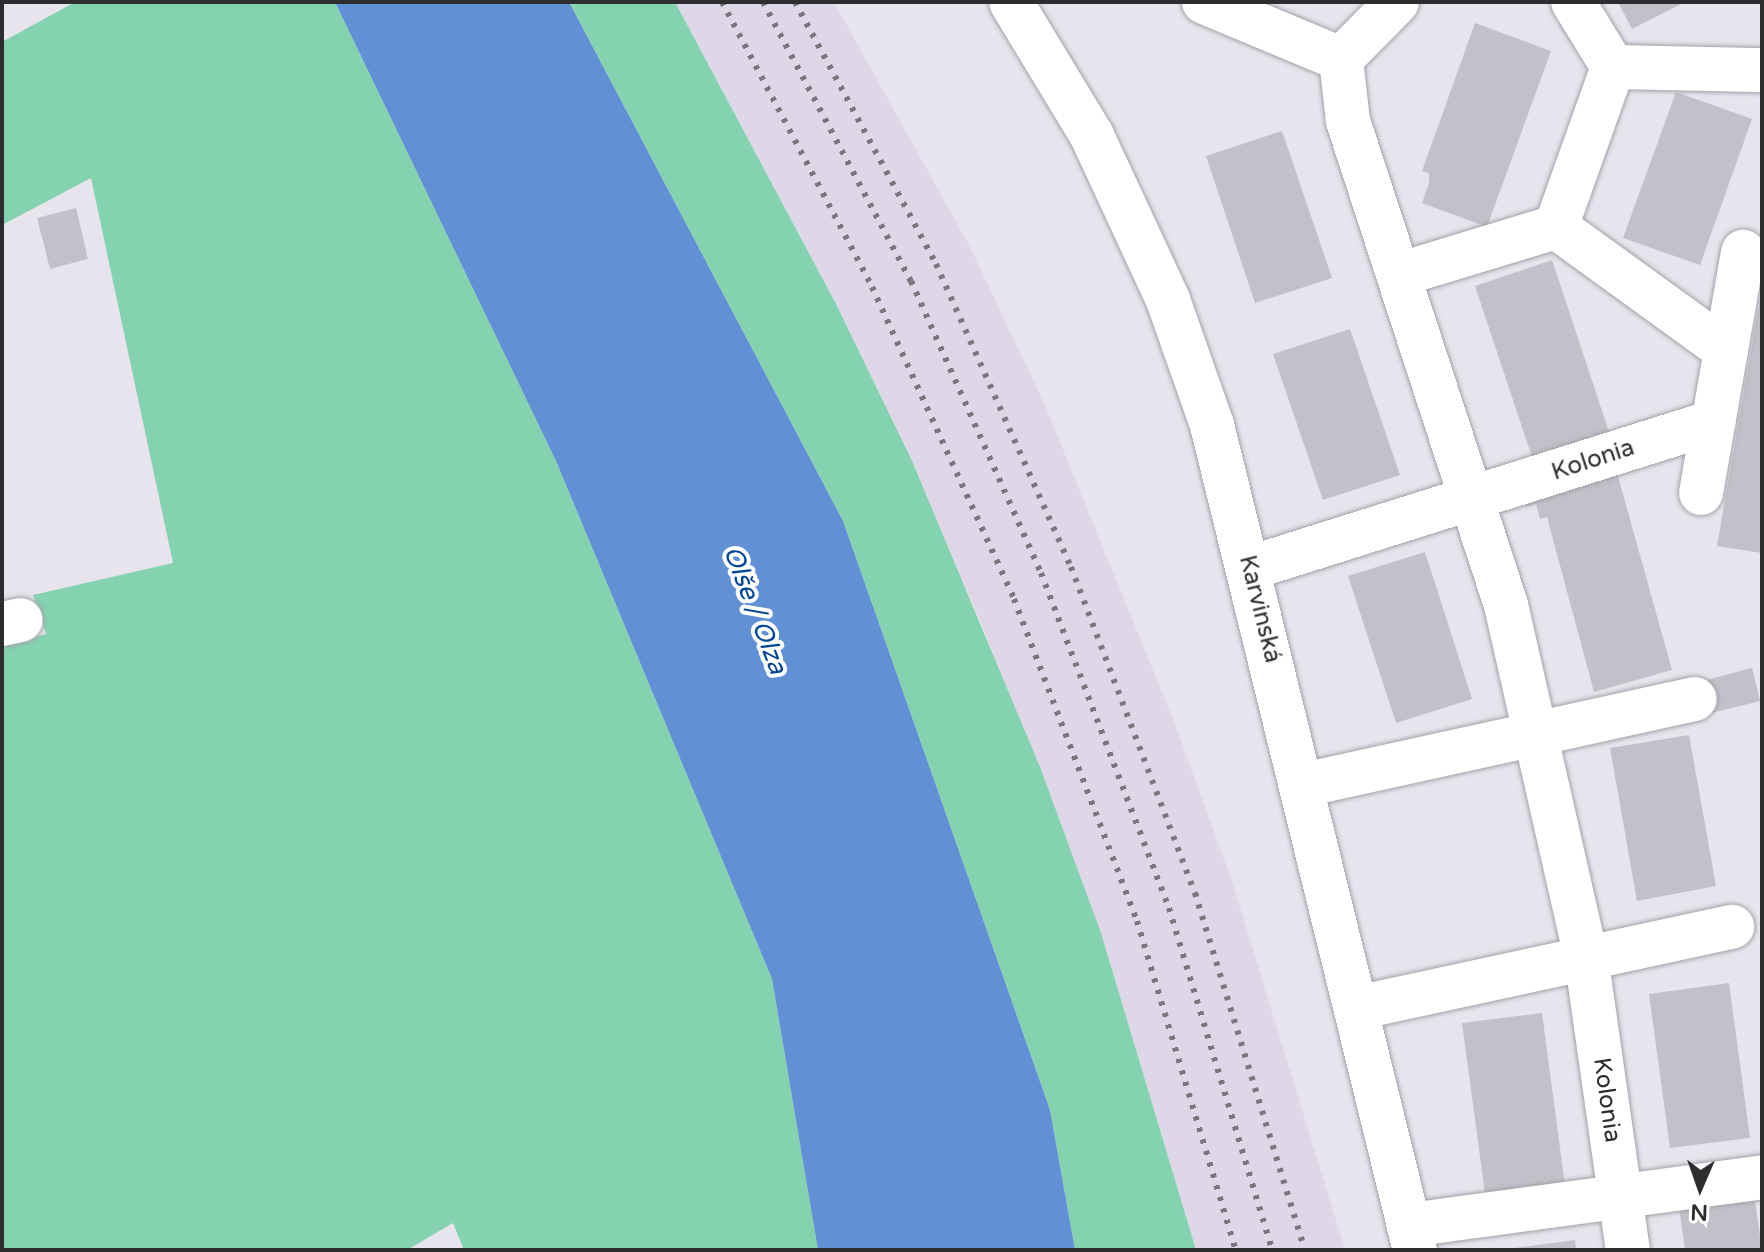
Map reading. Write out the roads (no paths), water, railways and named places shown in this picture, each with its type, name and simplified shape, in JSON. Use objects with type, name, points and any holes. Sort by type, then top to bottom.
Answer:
[{"type":"street","name":"Karvinská","points":[[1011,2],[1092,136],[1168,300],[1212,425],[1250,568],[1412,1238]]},
{"type":"street","points":[[1204,2],[1341,59],[1397,2]]},
{"type":"street","points":[[1573,2],[1613,67]]},
{"type":"street","name":"Kolonia","points":[[1341,59],[1348,121],[1401,274],[1506,605],[1586,956],[1628,1250]]},
{"type":"street","points":[[1613,67],[1762,70]]},
{"type":"street","points":[[1556,227],[1613,67]]},
{"type":"street","points":[[1401,274],[1556,227]]},
{"type":"street","points":[[1556,227],[1726,350]]},
{"type":"street","points":[[1701,493],[1743,252]]},
{"type":"street","name":"Kolonia","points":[[1250,568],[1714,422]]},
{"type":"street","points":[[1303,785],[1695,699]]},
{"type":"street","points":[[1356,1008],[1732,927]]},
{"type":"street","points":[[1412,1238],[1621,1197],[1762,1177]]},
{"type":"water","name":"Olše / Olza","points":[[335,2],[569,2],[843,521],[1050,1110],[1075,1250],[818,1250],[772,979],[556,461]]},
{"type":"railway","points":[[722,2],[872,287],[1014,599],[1137,921],[1236,1250]]},
{"type":"railway","points":[[763,2],[911,281],[1041,573],[1169,908],[1272,1250]]},
{"type":"railway","points":[[795,2],[936,264],[1071,567],[1195,893],[1305,1250]]}]
